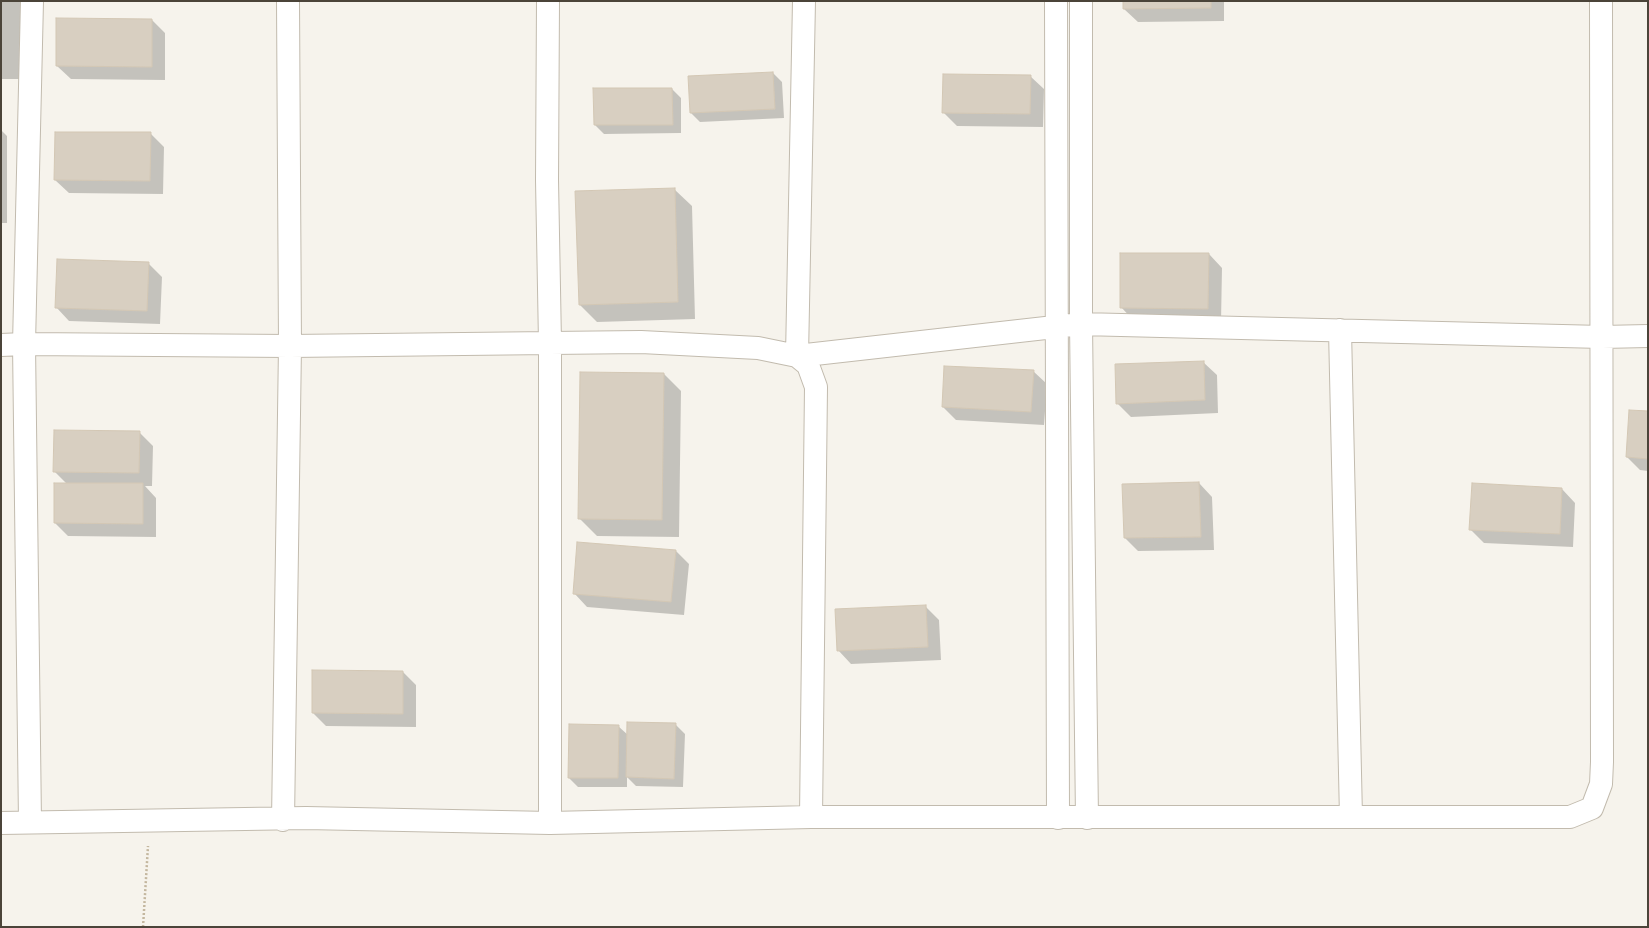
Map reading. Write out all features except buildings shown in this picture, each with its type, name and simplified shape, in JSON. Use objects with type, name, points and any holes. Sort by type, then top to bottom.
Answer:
[{"type":"street","points":[[30,822],[24,344],[32,1]]},
{"type":"street","points":[[283,820],[290,346],[288,1]]},
{"type":"street","points":[[548,1],[547,180],[550,343],[550,823]]},
{"type":"street","points":[[797,356],[804,1]]},
{"type":"street","points":[[1056,1],[1058,818]]},
{"type":"street","points":[[1081,1],[1081,324],[1087,818]]},
{"type":"street","points":[[1,822],[283,820],[306,818],[550,823],[811,817],[1087,818],[1570,816],[1592,808],[1601,784],[1602,762],[1601,1]]},
{"type":"street","points":[[1,345],[290,346],[641,342],[751,348],[797,356],[1081,324],[1602,337],[1648,336]]},
{"type":"street","points":[[1340,330],[1351,817]]},
{"type":"street","points":[[797,356],[808,365],[816,387],[811,817]]},
{"type":"path","points":[[143,927],[149,821]]}]
